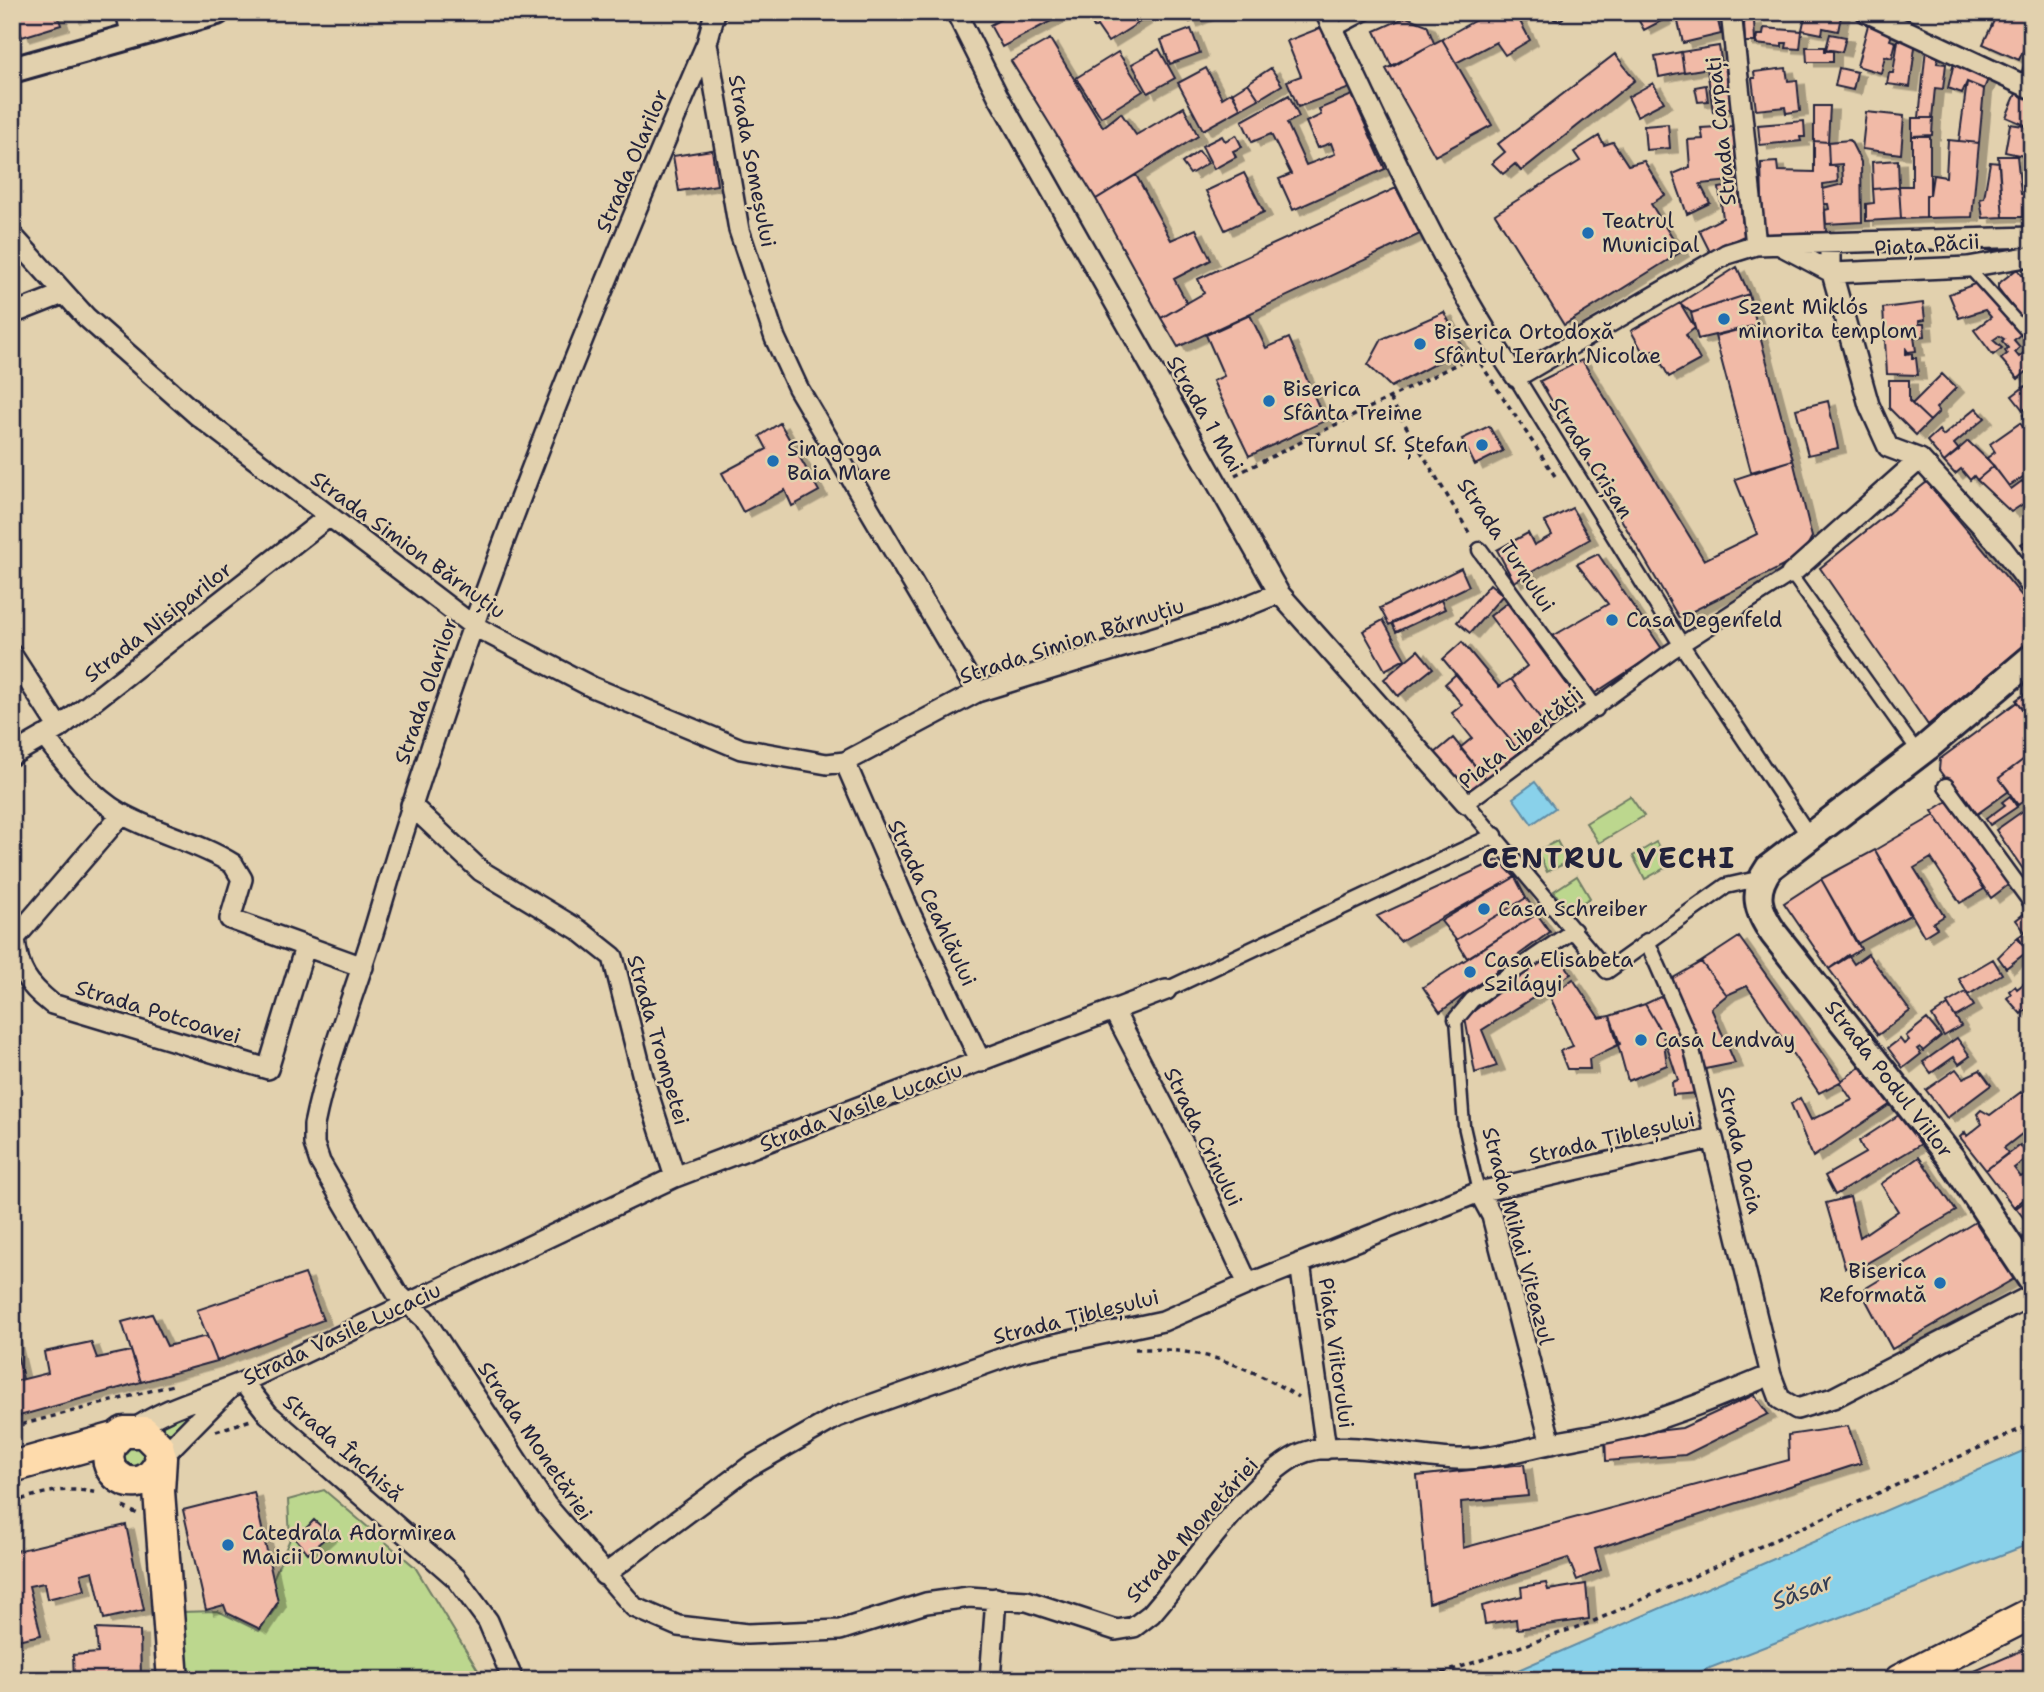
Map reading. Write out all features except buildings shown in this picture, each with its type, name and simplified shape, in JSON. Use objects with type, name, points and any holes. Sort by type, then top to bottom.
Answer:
[{"type":"main road","points":[[1762,878],[1769,868],[1923,750],[2032,658]]},
{"type":"main road","name":"Strada Podul Viilor","points":[[1762,878],[1756,896],[1760,914],[1951,1158],[2032,1280]]},
{"type":"main road","points":[[116,1488],[108,1452],[124,1434],[152,1438],[160,1462],[151,1507],[173,1680]]},
{"type":"main road","name":"Strada Vasile Lucaciu","points":[[12,1467],[61,1455],[124,1434]]},
{"type":"main road","points":[[61,1455],[151,1507]]},
{"type":"main road","points":[[116,1488],[140,1482],[154,1473],[160,1462]]},
{"type":"main road","points":[[1900,1680],[2032,1613]]},
{"type":"street","points":[[126,12],[132,36]]},
{"type":"street","points":[[12,70],[217,12]]},
{"type":"street","name":"Strada Olarilor","points":[[407,1303],[396,1292],[320,1162],[314,1144],[318,1104],[363,967],[411,805],[472,625],[542,440],[707,43],[715,12]]},
{"type":"street","name":"Strada 1 Mai","points":[[956,12],[999,96],[1279,593],[1466,803]]},
{"type":"street","name":"Strada Crișan","points":[[1325,12],[1377,128],[1428,228],[1516,377],[1681,644],[1810,836]]},
{"type":"street","name":"Strada Carpați","points":[[1731,12],[1756,245]]},
{"type":"street","points":[[1866,12],[2032,89]]},
{"type":"street","name":"Strada Someșului","points":[[707,43],[739,230],[775,338],[798,388],[977,692]]},
{"type":"street","name":"Strada Simion Bărnuțiu","points":[[12,235],[63,294],[197,415],[472,625],[592,687],[741,749],[827,764],[845,762],[977,692],[1220,617],[1279,593]]},
{"type":"street","name":"Piața Păcii","points":[[1516,377],[1727,254],[1756,245],[2024,237],[2021,244],[2027,257],[1968,267],[1833,273]]},
{"type":"street","points":[[1834,243],[1828,258],[1877,426],[1888,447],[1920,459],[2003,549],[2032,587]]},
{"type":"street","points":[[1781,245],[1833,273]]},
{"type":"street","points":[[12,314],[63,294]]},
{"type":"street","points":[[1791,574],[1920,459]]},
{"type":"street","name":"Strada Nisiparilor","points":[[12,755],[51,732],[328,517]]},
{"type":"street","name":"Strada Turnului","points":[[1480,550],[1595,708]]},
{"type":"street","name":"Piața Libertății","points":[[1762,878],[1726,886],[1607,971],[1466,803],[1681,644],[1791,574]]},
{"type":"street","points":[[12,655],[74,773],[105,803],[122,814],[233,864],[242,879],[230,919],[363,967]]},
{"type":"street","name":"Strada Ceahlăului","points":[[845,762],[911,915],[981,1062]]},
{"type":"street","points":[[1946,786],[2032,904]]},
{"type":"street","name":"Strada Trompetei","points":[[411,805],[481,871],[579,930],[613,957],[644,1081],[675,1177]]},
{"type":"street","name":"Strada Potcoavei","points":[[122,814],[15,938],[17,962],[27,980],[52,1004],[268,1069],[304,947]]},
{"type":"street","name":"Strada Vasile Lucaciu","points":[[124,1434],[188,1400],[237,1384],[675,1177],[1166,990],[1494,836]]},
{"type":"street","name":"Strada Mihai Viteazul","points":[[1456,1019],[1472,1000],[1574,930]]},
{"type":"street","name":"Strada Dacia","points":[[1647,942],[1689,1037],[1771,1375]]},
{"type":"street","name":"Strada Crinului","points":[[1114,1011],[1183,1143],[1248,1284]]},
{"type":"street","name":"Strada Țibleșului","points":[[604,1575],[749,1467],[837,1418],[1022,1351],[1163,1321],[1248,1284],[1479,1192],[1713,1138]]},
{"type":"street","name":"Strada Mihai Viteazul","points":[[1479,1192],[1492,1216],[1551,1444]]},
{"type":"street","name":"Piața Viitorului","points":[[1300,1263],[1326,1449]]},
{"type":"street","points":[[1771,1375],[1780,1399],[1797,1409],[1813,1406],[2032,1295]]},
{"type":"street","name":"Strada Monetăriei","points":[[407,1303],[424,1318],[546,1505],[634,1607],[653,1618],[678,1626],[747,1634],[840,1630],[926,1603],[969,1597],[1027,1601],[1116,1630],[1134,1628],[1151,1614],[1277,1469],[1300,1454],[1326,1449],[1359,1449],[1428,1458],[1468,1459],[1629,1428],[1684,1411],[1771,1375]]},
{"type":"street","name":"Strada Vasile Lucaciu","points":[[160,1462],[237,1384]]},
{"type":"street","name":"Strada Închisă","points":[[237,1384],[456,1578],[488,1621],[513,1680]]},
{"type":"street","points":[[989,1680],[996,1598]]},
{"type":"lane","points":[[1334,31],[1370,12]]},
{"type":"lane","points":[[1968,267],[2032,338]]},
{"type":"lane","points":[[1791,574],[1923,750]]},
{"type":"lane","name":"Strada Mihai Viteazul","points":[[1456,1019],[1464,1126],[1479,1192]]},
{"type":"path","points":[[1218,483],[1475,355]]},
{"type":"path","name":"Strada Turnului","points":[[1390,399],[1480,550]]},
{"type":"path","points":[[1127,1349],[1166,1348],[1228,1360],[1263,1375],[1321,1411]]},
{"type":"path","points":[[12,1427],[174,1385]]},
{"type":"path","points":[[207,1436],[222,1428],[248,1423],[253,1418]]},
{"type":"path","points":[[1423,1680],[1592,1622],[2032,1424]]},
{"type":"path","points":[[12,1503],[42,1492],[116,1488],[134,1514],[151,1507]]},
{"type":"green space","points":[[1630,796],[1644,816],[1599,843],[1586,823]]},
{"type":"green space","points":[[1557,841],[1568,862],[1547,872],[1537,851]]},
{"type":"green space","points":[[1656,842],[1670,865],[1645,879],[1633,856]]},
{"type":"green space","points":[[1577,876],[1590,898],[1567,912],[1554,891]]},
{"type":"green space","points":[[212,1399],[171,1438],[156,1424]]},
{"type":"green space","points":[[133,1442],[148,1451],[142,1468],[125,1466],[122,1449]]},
{"type":"green space","points":[[324,1490],[415,1567],[484,1680],[183,1680],[179,1612],[218,1611],[259,1631],[277,1606],[273,1579],[290,1539],[288,1500]]},
{"type":"water","points":[[1535,782],[1555,808],[1532,824],[1513,798]]},
{"type":"water","name":"Săsar","points":[[2032,1447],[2032,1543],[1679,1680],[1495,1680]]},
{"type":"place","name":"Teatrul Municipal","points":[[1588,233]]},
{"type":"place","name":"Szent Miklós minorita templom","points":[[1724,319]]},
{"type":"place","name":"Biserica Ortodoxă Sfântul Ierarh Nicolae","points":[[1420,344]]},
{"type":"place","name":"Biserica Sfânta Treime","points":[[1269,401]]},
{"type":"place","name":"Turnul Sf. Ștefan","points":[[1482,445]]},
{"type":"place","name":"Sinagoga Baia Mare","points":[[773,461]]},
{"type":"place","name":"Casa Degenfeld","points":[[1612,620]]},
{"type":"place","name":"Casa Schreiber","points":[[1484,909]]},
{"type":"place","name":"Casa Elisabeta Szilágyi","points":[[1470,972]]},
{"type":"place","name":"Casa Lendvay","points":[[1641,1040]]},
{"type":"place","name":"Biserica Reformată","points":[[1940,1283]]},
{"type":"place","name":"Catedrala Adormirea Maicii Domnului","points":[[228,1545]]},
{"type":"district","name":"CENTRUL VECHI","points":[[1609,858]]}]
